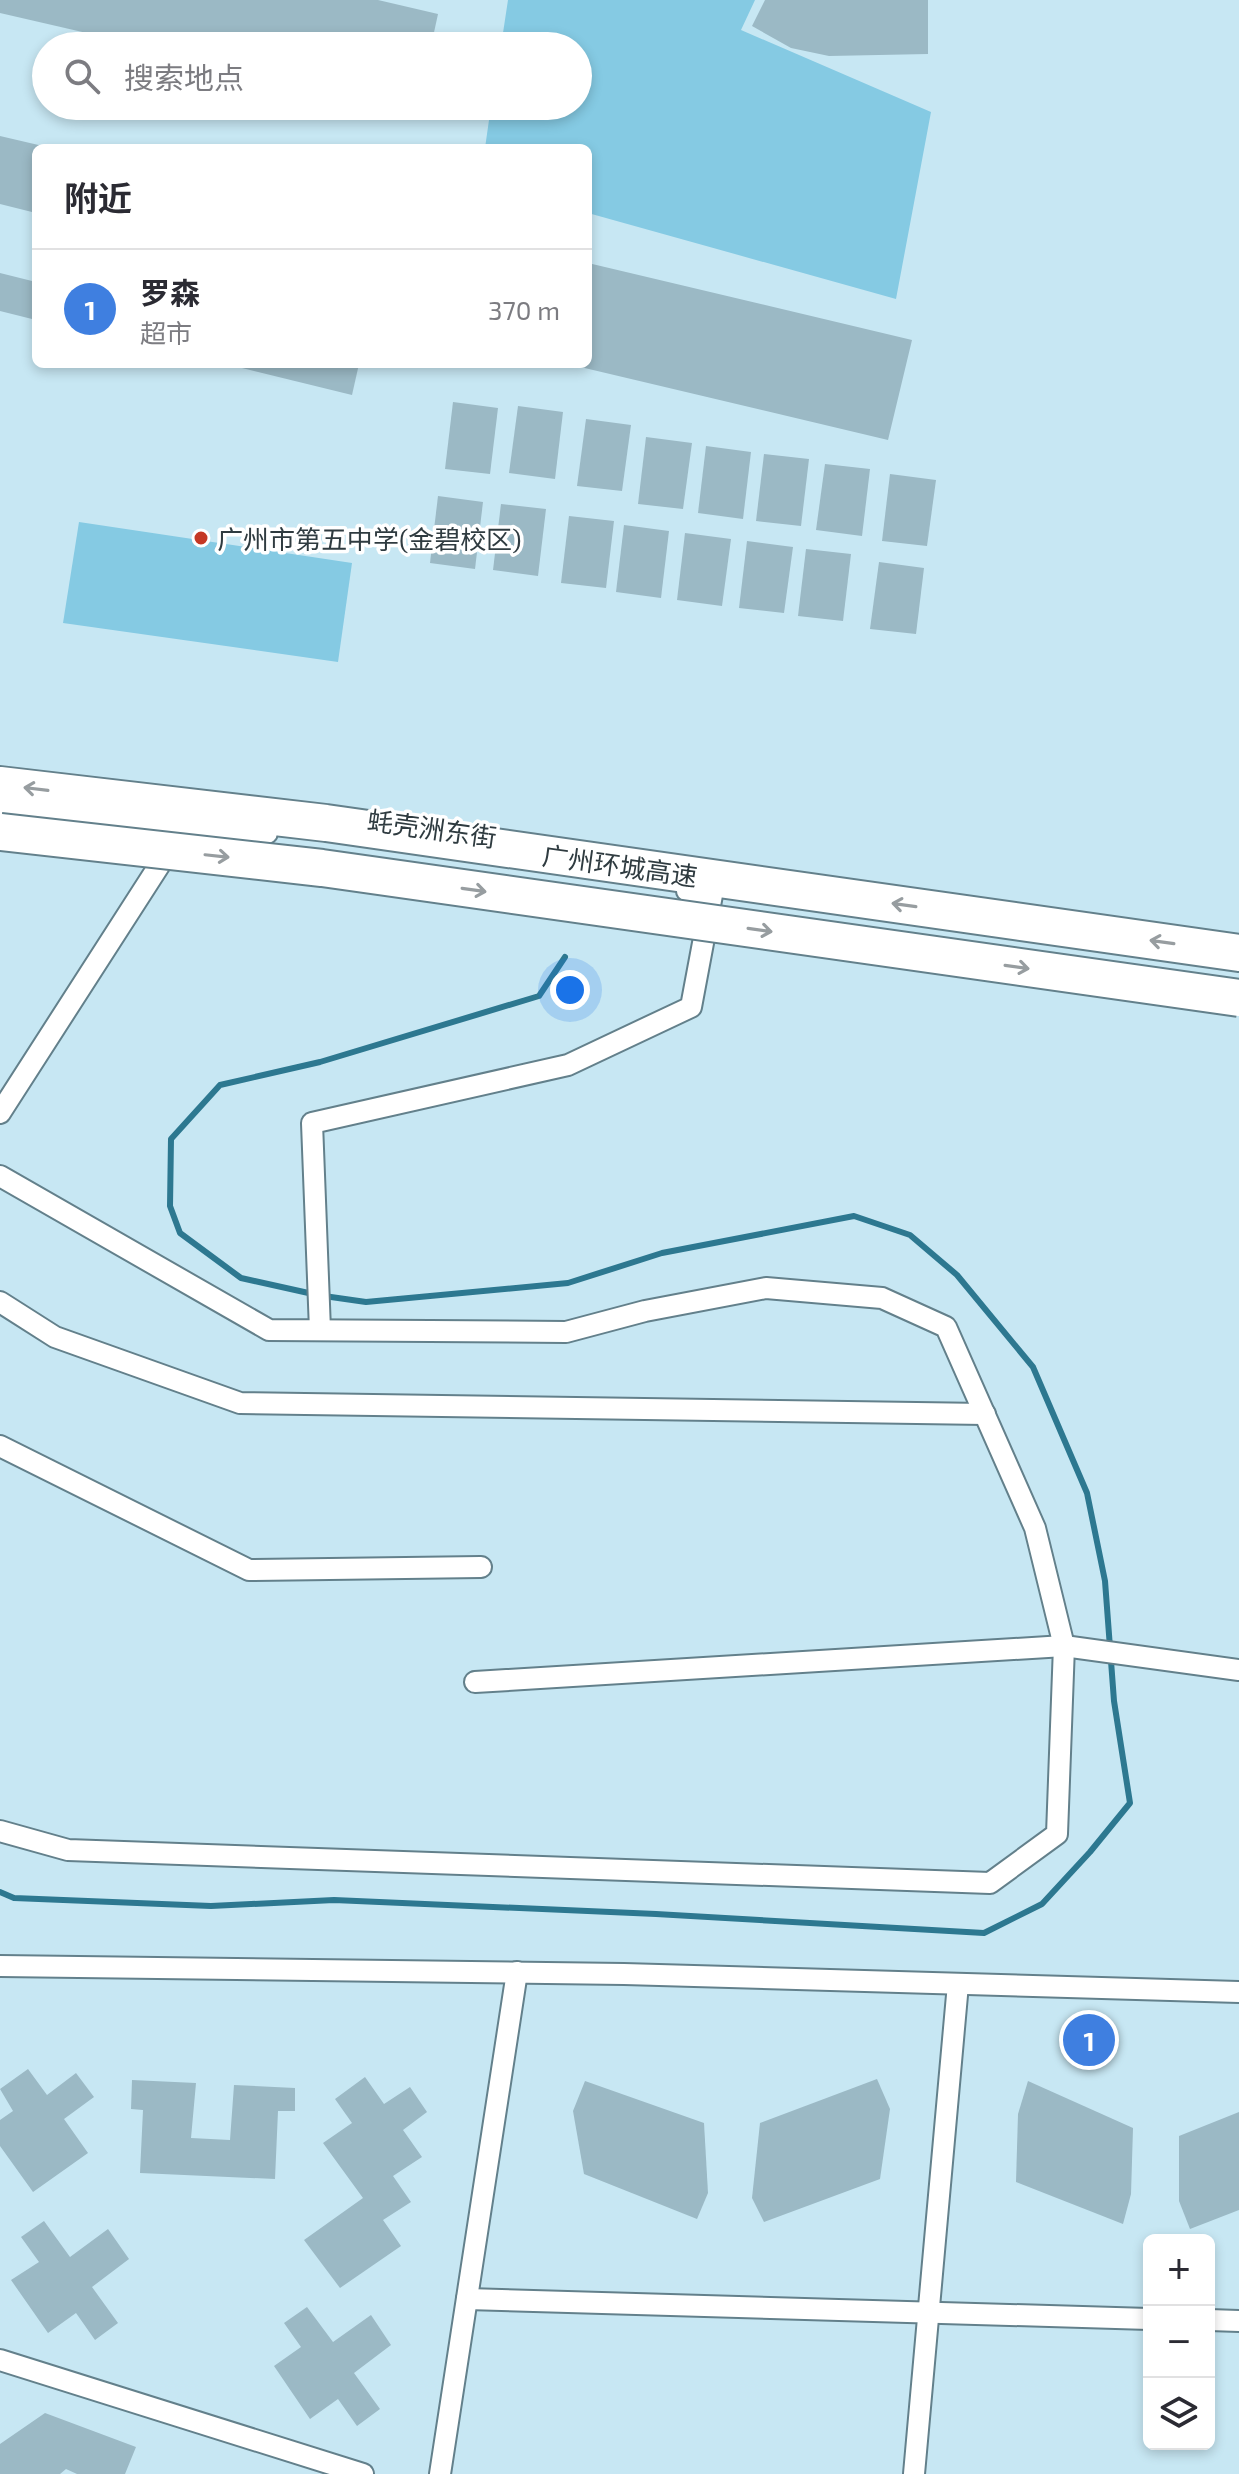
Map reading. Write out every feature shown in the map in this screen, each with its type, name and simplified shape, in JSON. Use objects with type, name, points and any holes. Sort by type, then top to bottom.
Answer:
[{"type":"highway","name":"广州环城高速","points":[[0,785],[326,823],[1239,953]]},
{"type":"highway","name":"广州环城高速","points":[[0,832],[322,868],[1239,998]]},
{"type":"street","name":"蚝壳洲东街","points":[[0,811],[315,837],[712,895],[691,1007],[568,1065],[312,1123],[320,1330]]},
{"type":"street","points":[[0,1113],[184,827]]},
{"type":"street","points":[[0,1176],[269,1330],[566,1332],[645,1311],[766,1288],[882,1298],[946,1327],[1035,1528],[1069,1646],[1057,1834],[990,1883],[68,1850],[0,1831]]},
{"type":"street","points":[[0,1302],[55,1337],[240,1403],[985,1414]]},
{"type":"street","points":[[0,1446],[249,1570],[481,1567]]},
{"type":"street","points":[[475,1682],[1069,1646],[1239,1670]]},
{"type":"street","points":[[0,1966],[517,1972],[1239,1992]]},
{"type":"street","points":[[440,2474],[517,1972]]},
{"type":"street","points":[[914,2474],[958,1984]]},
{"type":"street","points":[[467,2299],[1143,2319]]},
{"type":"street","points":[[1215,2320],[1239,2321]]},
{"type":"street","points":[[0,2360],[363,2474]]},
{"type":"shaded area","points":[[508,0],[755,0],[741,30],[931,112],[896,299],[592,214],[592,144],[486,144],[489,120],[592,120],[592,32],[503,32]]},
{"type":"shaded area","points":[[79,522],[352,563],[338,662],[63,623]]},
{"type":"building","points":[[0,0],[378,0],[438,14],[434,32],[82,32],[0,13]]},
{"type":"building","points":[[765,0],[928,0],[928,54],[829,56],[791,48],[752,26]]},
{"type":"building","points":[[0,136],[34,144],[32,212],[0,204]]},
{"type":"building","points":[[592,264],[912,340],[888,440],[585,368],[592,368]]},
{"type":"building","points":[[0,273],[32,281],[32,319],[0,311]]},
{"type":"building","points":[[242,368],[358,368],[352,395]]},
{"type":"building","points":[[453,402],[498,408],[490,474],[445,469]]},
{"type":"building","points":[[518,406],[563,412],[555,479],[509,473]]},
{"type":"building","points":[[586,419],[631,425],[622,491],[577,486]]},
{"type":"building","points":[[646,437],[692,443],[683,509],[638,504]]},
{"type":"building","points":[[706,446],[751,452],[743,519],[698,513]]},
{"type":"building","points":[[764,454],[809,459],[801,526],[756,521]]},
{"type":"building","points":[[825,464],[870,469],[862,536],[816,530]]},
{"type":"building","points":[[890,474],[936,480],[927,546],[882,541]]},
{"type":"building","points":[[438,496],[483,502],[475,569],[430,563]]},
{"type":"building","points":[[501,504],[546,509],[538,576],[493,570]]},
{"type":"building","points":[[569,516],[614,521],[606,588],[561,583]]},
{"type":"building","points":[[624,525],[669,531],[661,598],[616,592]]},
{"type":"building","points":[[685,533],[731,539],[722,606],[677,600]]},
{"type":"building","points":[[747,541],[793,547],[784,613],[739,608]]},
{"type":"building","points":[[806,549],[851,554],[843,621],[798,616]]},
{"type":"building","points":[[879,562],[924,568],[916,634],[870,629]]},
{"type":"building","points":[[28,2069],[47,2095],[76,2073],[94,2097],[64,2119],[88,2153],[33,2192],[0,2146],[0,2120],[13,2111],[0,2089]]},
{"type":"building","points":[[365,2077],[384,2104],[410,2087],[427,2112],[403,2130],[422,2157],[393,2176],[411,2202],[383,2220],[401,2246],[340,2288],[304,2240],[363,2198],[323,2143],[352,2123],[335,2099]]},
{"type":"building","points":[[877,2079],[890,2109],[880,2179],[764,2222],[752,2198],[760,2123]]},
{"type":"building","points":[[132,2080],[196,2083],[191,2138],[230,2140],[234,2085],[295,2088],[295,2111],[278,2111],[275,2179],[140,2173],[143,2110],[131,2109]]},
{"type":"building","points":[[585,2081],[704,2123],[708,2193],[697,2219],[584,2174],[573,2111]]},
{"type":"building","points":[[1028,2081],[1133,2128],[1131,2194],[1123,2224],[1016,2182],[1018,2114]]},
{"type":"building","points":[[1239,2112],[1239,2210],[1190,2229],[1179,2201],[1179,2136]]},
{"type":"building","points":[[44,2221],[70,2257],[108,2229],[129,2259],[92,2287],[118,2323],[95,2340],[76,2313],[48,2333],[11,2280],[39,2262],[21,2237]]},
{"type":"building","points":[[307,2307],[333,2342],[371,2315],[391,2345],[354,2373],[380,2409],[357,2426],[338,2399],[310,2419],[274,2366],[301,2347],[284,2323]]},
{"type":"building","points":[[45,2413],[136,2447],[125,2474],[77,2474],[66,2469],[60,2474],[0,2474],[0,2444]]},
{"type":"waterway","points":[[313,1294],[241,1278],[180,1233],[170,1206],[171,1139],[220,1085],[320,1062],[539,996],[565,957]]},
{"type":"waterway","points":[[0,1892],[14,1898],[211,1906],[334,1900],[984,1933],[1042,1904],[1130,1803],[1114,1701],[1105,1581],[1087,1493],[1033,1367],[957,1275],[910,1235],[854,1216],[662,1253],[568,1283],[366,1302],[324,1296]]},
{"type":"place","name":"广州市第五中学(金碧校区)","points":[[201,538]]},
{"type":"place","name":"罗森","points":[[1089,2040]]}]
